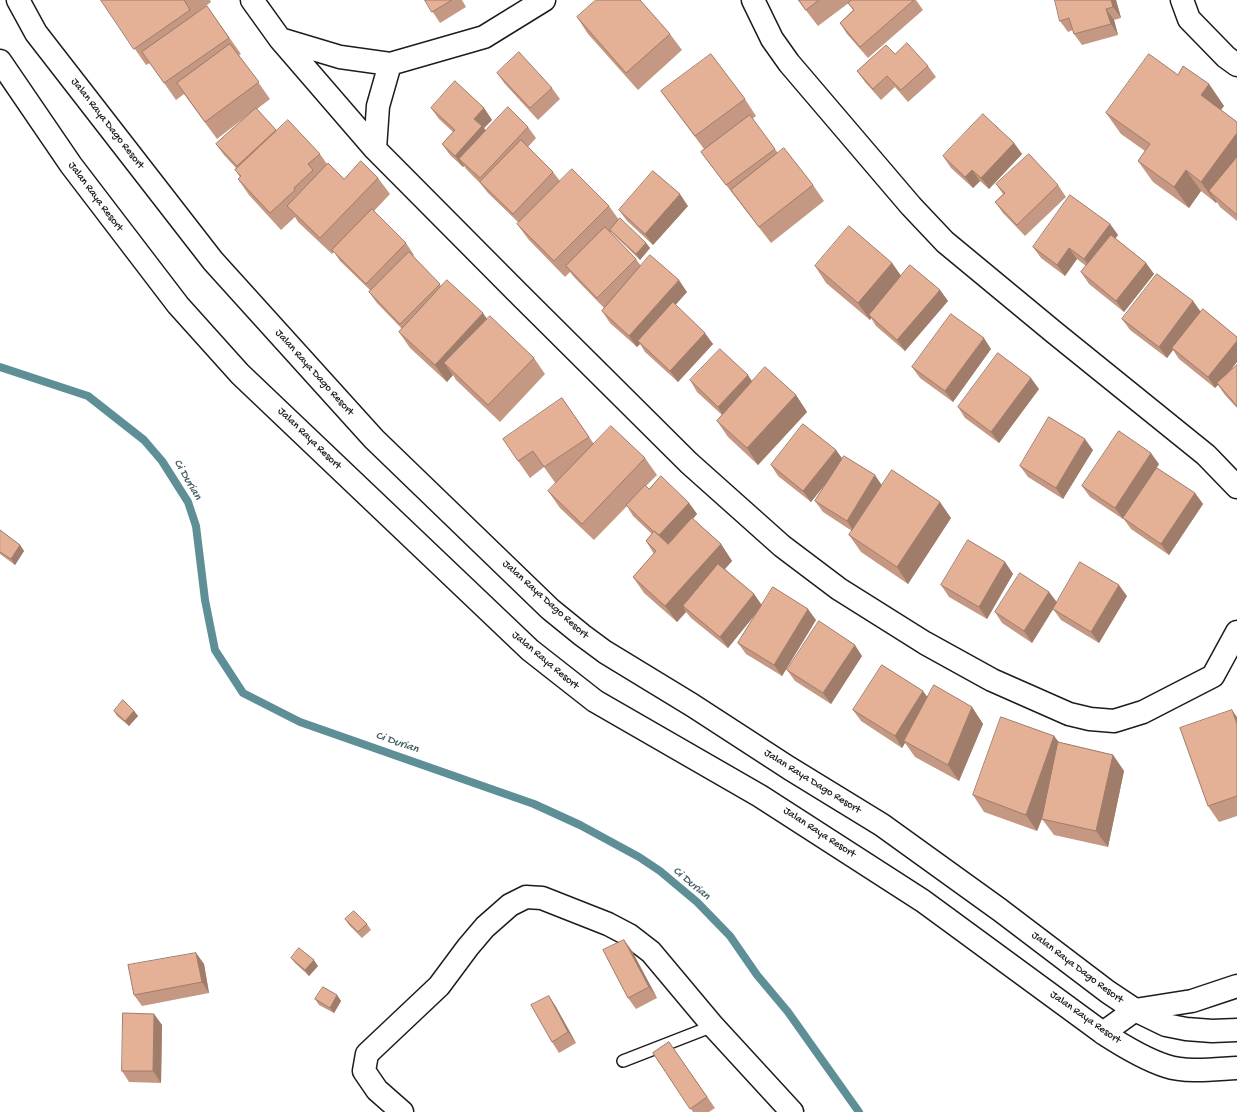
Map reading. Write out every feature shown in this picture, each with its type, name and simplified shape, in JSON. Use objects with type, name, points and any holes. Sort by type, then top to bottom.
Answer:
[{"type":"street","name":"Jalan Raya Dago Resort","points":[[18,0],[36,33],[213,262],[374,438],[550,608],[605,652],[882,825],[1000,910],[1108,992],[1135,1010],[1166,1025],[1186,1030],[1237,1030]]},
{"type":"street","points":[[252,0],[280,39],[375,149],[689,463],[782,546],[839,589],[925,643],[992,680],[1069,714],[1090,719],[1114,721],[1143,712],[1213,676],[1237,666]]},
{"type":"street","points":[[280,39],[340,57],[390,64],[484,37],[544,0]]},
{"type":"street","points":[[753,0],[772,39],[789,63],[896,189],[945,242],[1055,333],[1206,454],[1237,486]]},
{"type":"street","points":[[1182,0],[1189,19],[1226,57],[1237,65]]},
{"type":"street","name":"Jalan Raya Resort","points":[[0,60],[71,165],[178,305],[240,374],[530,650],[595,701],[760,796],[923,900],[1104,1033],[1146,1058],[1167,1067],[1193,1070],[1237,1068]]},
{"type":"street","points":[[375,149],[378,106],[390,64]]},
{"type":"street","points":[[1213,676],[1237,632]]},
{"type":"street","points":[[402,1112],[377,1090],[364,1071],[367,1054],[439,986],[485,927],[510,905],[526,897],[542,898],[608,924],[629,935],[651,952],[713,1026],[792,1112]]},
{"type":"street","points":[[1104,1033],[1135,1010],[1192,1001],[1237,986]]},
{"type":"lane","points":[[623,1061],[713,1026]]},
{"type":"building","points":[[101,0],[184,0],[190,10],[134,49]]},
{"type":"building","points":[[425,0],[452,0],[432,12]]},
{"type":"building","points":[[596,0],[640,0],[670,34],[626,73],[577,17]]},
{"type":"building","points":[[799,0],[819,0],[806,10]]},
{"type":"building","points":[[852,0],[914,0],[860,47],[840,23],[854,10],[848,3]]},
{"type":"building","points":[[1055,0],[1111,0],[1113,7],[1106,9],[1111,24],[1074,34],[1069,18],[1060,21]]},
{"type":"building","points":[[207,6],[229,38],[164,83],[142,52]]},
{"type":"building","points":[[907,43],[928,66],[901,90],[887,76],[873,89],[857,71],[886,45],[895,54]]},
{"type":"building","points":[[230,44],[259,82],[205,122],[177,83]]},
{"type":"building","points":[[519,52],[552,88],[530,108],[497,73]]},
{"type":"building","points":[[711,54],[745,99],[695,136],[661,91]]},
{"type":"building","points":[[1149,54],[1178,75],[1183,66],[1209,84],[1201,95],[1237,122],[1237,133],[1201,182],[1186,170],[1174,187],[1138,161],[1150,144],[1106,113]]},
{"type":"building","points":[[455,81],[484,108],[474,119],[482,126],[455,156],[442,144],[455,130],[431,108]]},
{"type":"building","points":[[508,107],[528,127],[480,178],[459,159]]},
{"type":"building","points":[[256,108],[276,130],[237,166],[216,144]]},
{"type":"building","points":[[983,114],[1014,143],[981,178],[972,170],[965,177],[943,156]]},
{"type":"building","points":[[750,115],[775,149],[726,185],[701,152]]},
{"type":"building","points":[[288,120],[320,154],[308,164],[313,170],[294,188],[295,190],[270,213],[238,179],[241,176],[235,170]]},
{"type":"building","points":[[521,140],[553,172],[513,214],[480,182]]},
{"type":"building","points":[[784,148],[813,185],[759,227],[731,190]]},
{"type":"building","points":[[1029,154],[1058,185],[1017,225],[995,202],[1005,193],[996,184]]},
{"type":"building","points":[[1237,157],[1237,215],[1209,191]]},
{"type":"building","points":[[361,161],[378,178],[320,238],[287,206],[328,163],[344,179]]},
{"type":"building","points":[[572,169],[609,206],[554,261],[517,224]]},
{"type":"building","points":[[653,171],[680,194],[645,234],[619,210]]},
{"type":"building","points":[[1070,195],[1110,224],[1084,259],[1069,248],[1057,265],[1033,247]]},
{"type":"building","points":[[372,209],[406,243],[366,284],[332,250]]},
{"type":"building","points":[[620,218],[646,243],[636,254],[610,230]]},
{"type":"building","points":[[849,226],[892,263],[858,303],[815,266]]},
{"type":"building","points":[[605,227],[636,259],[597,298],[566,266]]},
{"type":"building","points":[[1111,235],[1146,263],[1116,301],[1081,272]]},
{"type":"building","points":[[409,252],[440,284],[400,324],[369,292]]},
{"type":"building","points":[[650,255],[679,280],[629,336],[602,311]]},
{"type":"building","points":[[910,265],[940,290],[897,340],[869,315]]},
{"type":"building","points":[[1157,274],[1193,301],[1159,347],[1122,319]]},
{"type":"building","points":[[447,280],[483,313],[435,365],[399,332]]},
{"type":"building","points":[[673,302],[705,333],[670,371],[638,341]]},
{"type":"building","points":[[1203,309],[1237,337],[1237,341],[1208,377],[1172,348]]},
{"type":"building","points":[[951,314],[984,338],[945,391],[912,367]]},
{"type":"building","points":[[490,316],[534,358],[488,405],[444,363]]},
{"type":"building","points":[[720,349],[748,375],[718,407],[690,380]]},
{"type":"building","points":[[998,353],[1031,378],[991,432],[958,407]]},
{"type":"building","points":[[1237,365],[1237,406],[1217,383]]},
{"type":"building","points":[[765,367],[796,395],[747,448],[717,421]]},
{"type":"building","points":[[562,398],[589,437],[544,467],[533,451],[518,461],[503,439]]},
{"type":"building","points":[[1049,417],[1085,439],[1056,488],[1020,466]]},
{"type":"building","points":[[803,424],[836,450],[803,491],[771,465]]},
{"type":"building","points":[[611,426],[645,458],[582,524],[548,491]]},
{"type":"building","points":[[1119,431],[1151,453],[1115,508],[1082,486]]},
{"type":"building","points":[[844,456],[875,475],[847,521],[815,501]]},
{"type":"building","points":[[1157,468],[1195,493],[1161,544],[1123,518]]},
{"type":"building","points":[[892,470],[940,502],[897,567],[849,535]]},
{"type":"building","points":[[661,476],[689,503],[659,535],[626,505],[645,485],[649,489]]},
{"type":"building","points":[[692,518],[721,544],[665,606],[633,577],[656,551],[646,541],[654,531],[668,544]]},
{"type":"building","points":[[0,530],[20,545],[11,559],[0,552]]},
{"type":"building","points":[[968,540],[1005,562],[979,607],[941,585]]},
{"type":"building","points":[[1080,562],[1119,585],[1091,632],[1053,609]]},
{"type":"building","points":[[718,564],[754,594],[720,637],[683,606]]},
{"type":"building","points":[[1020,573],[1049,592],[1024,631],[995,612]]},
{"type":"building","points":[[773,587],[808,609],[774,665],[738,643]]},
{"type":"building","points":[[819,621],[855,645],[823,693],[787,670]]},
{"type":"building","points":[[882,665],[923,691],[895,736],[853,710]]},
{"type":"building","points":[[934,685],[972,707],[948,765],[904,741]]},
{"type":"building","points":[[123,700],[134,711],[125,721],[114,711]]},
{"type":"building","points":[[1232,710],[1237,724],[1237,796],[1208,806],[1180,728]]},
{"type":"building","points":[[1001,717],[1054,736],[1026,815],[973,795]]},
{"type":"building","points":[[1058,742],[1113,755],[1096,831],[1042,819]]},
{"type":"building","points":[[354,911],[367,924],[358,932],[345,919]]},
{"type":"building","points":[[624,940],[649,987],[628,998],[603,950]]},
{"type":"building","points":[[299,948],[314,960],[305,970],[291,958]]},
{"type":"building","points":[[196,953],[202,982],[134,995],[128,965]]},
{"type":"building","points":[[323,987],[337,995],[330,1008],[315,999]]},
{"type":"building","points":[[549,996],[568,1032],[552,1042],[531,1005]]},
{"type":"building","points":[[123,1013],[154,1014],[153,1071],[122,1071]]},
{"type":"building","points":[[669,1042],[707,1097],[690,1109],[653,1053]]},
{"type":"waterway","name":"Ci Durian","points":[[0,367],[88,396],[144,440],[162,461],[188,502],[196,526],[205,600],[215,650],[243,693],[300,722],[534,804],[580,825],[639,857],[660,871],[697,902],[730,936],[757,975],[788,1012],[859,1112]]}]
